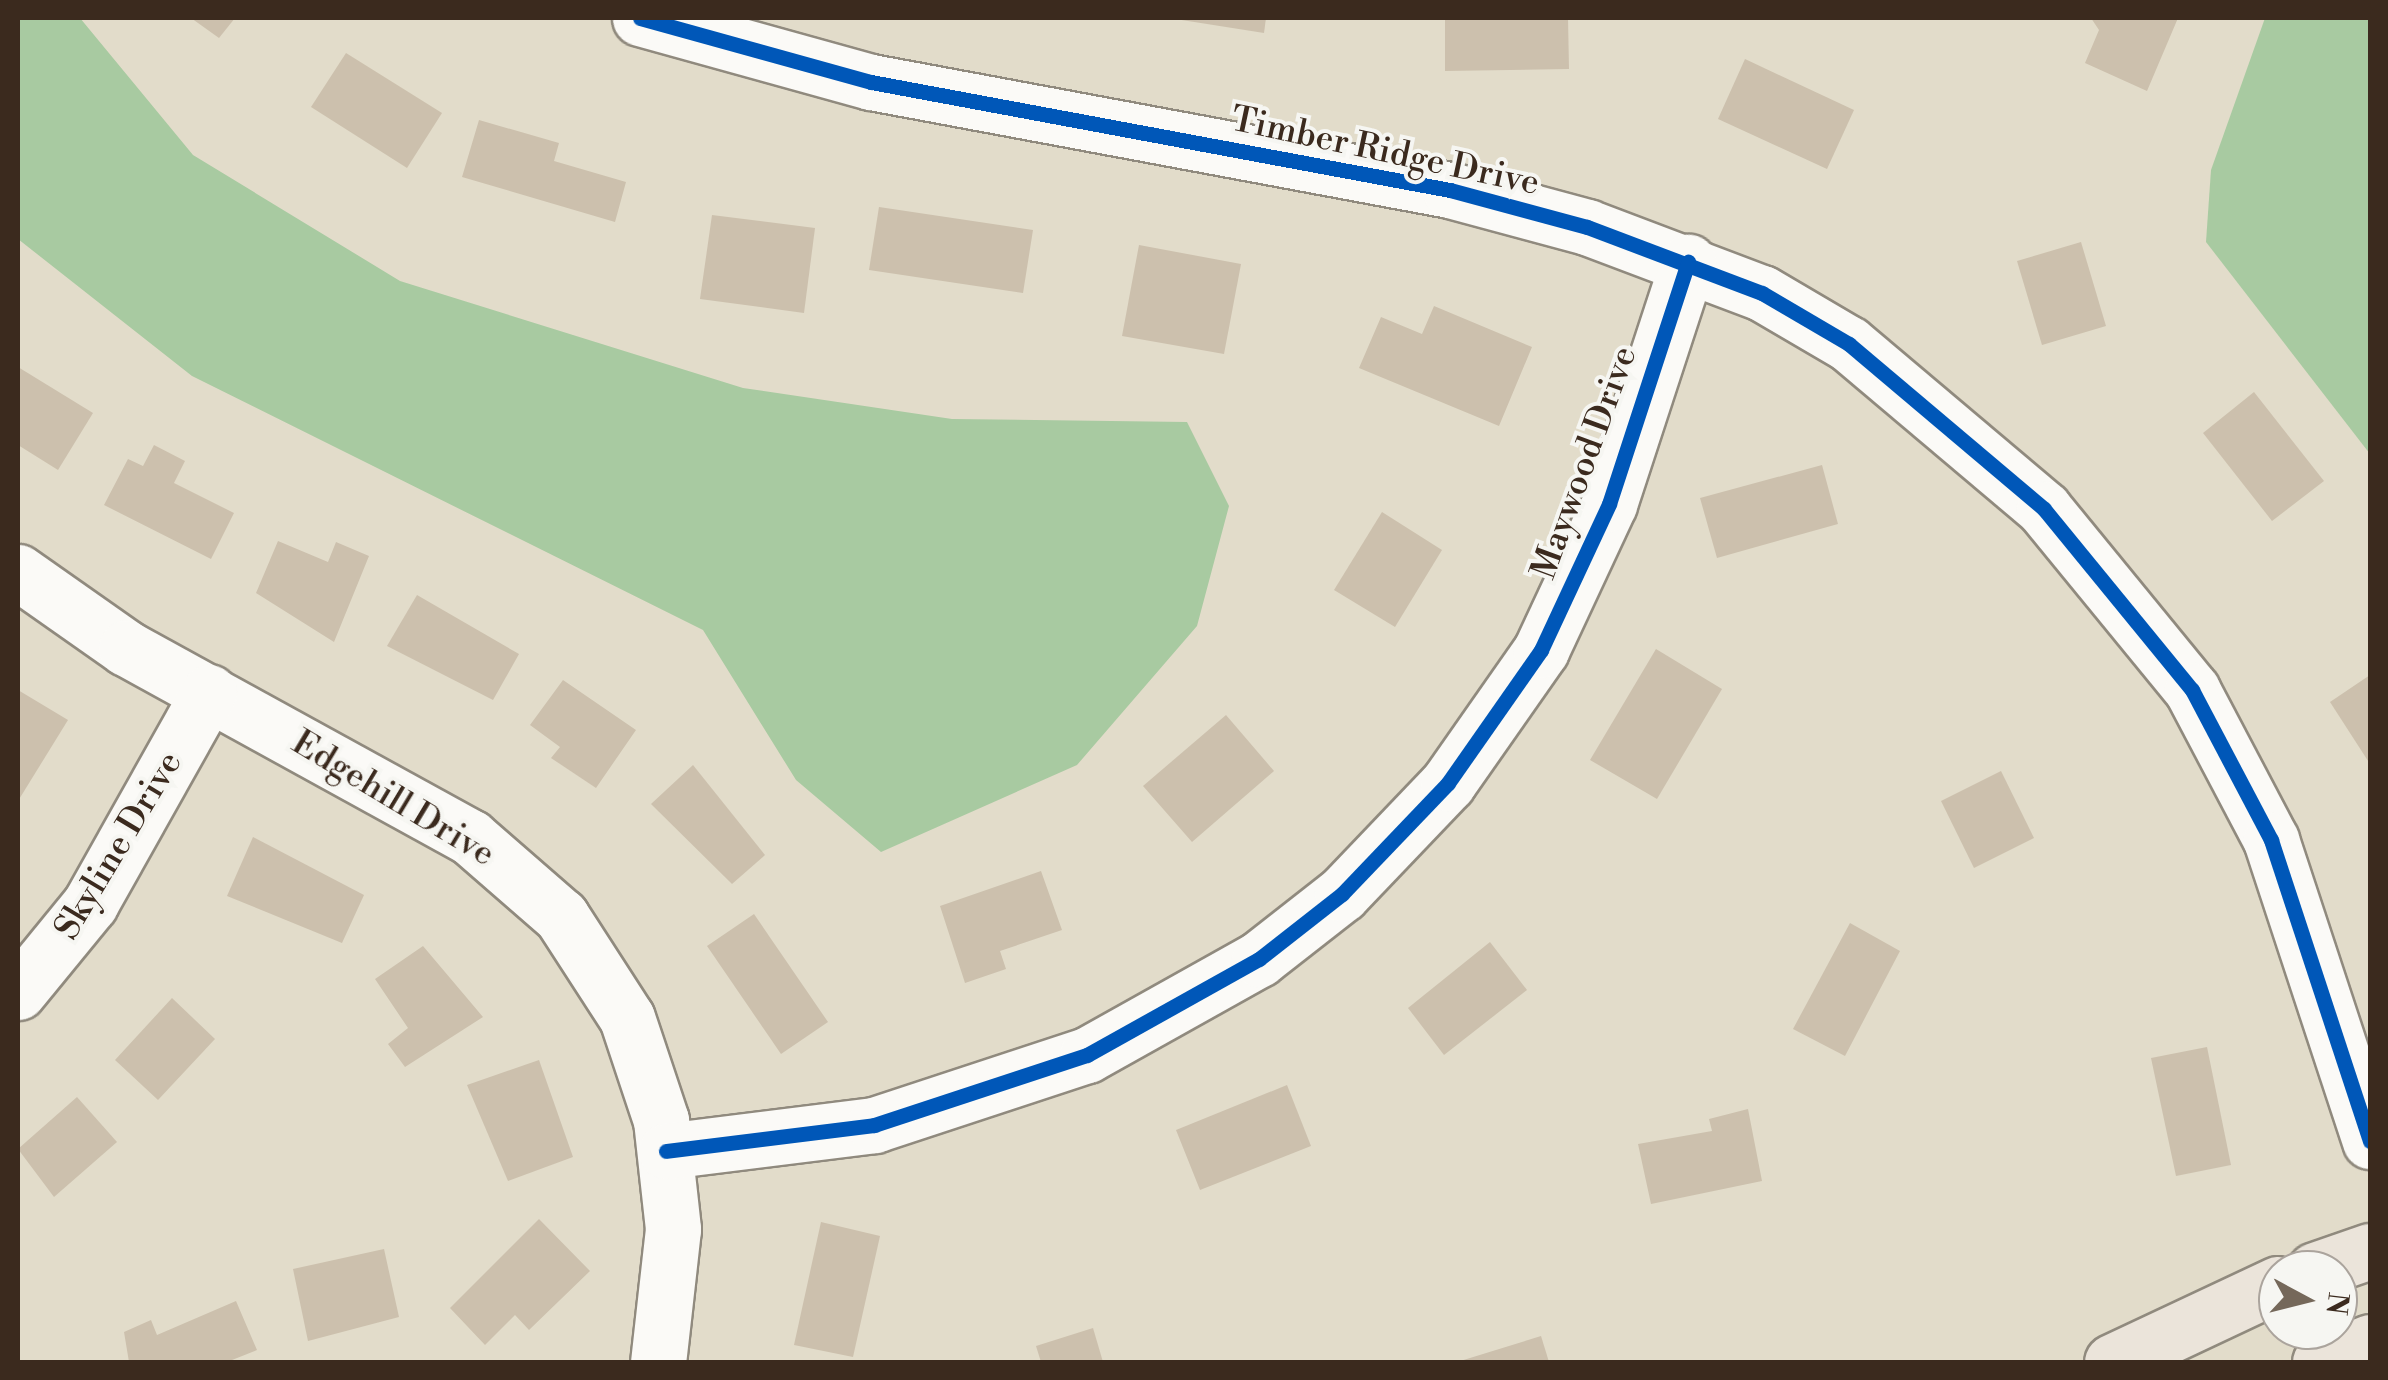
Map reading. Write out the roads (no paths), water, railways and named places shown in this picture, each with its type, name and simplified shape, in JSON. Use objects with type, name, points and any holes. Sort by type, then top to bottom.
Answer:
[{"type":"main road","points":[[2112,1362],[2258,1293]]},
{"type":"main road","points":[[2320,1362],[2370,1342]]},
{"type":"street","name":"Timber Ridge Drive","points":[[640,18],[871,82],[1450,190],[1688,262],[1816,323],[1931,404],[2122,596],[2192,690],[2271,840],[2370,1141]]},
{"type":"street","name":"Maywood Drive","points":[[666,1151],[874,1124],[1070,1061],[1177,1010],[1342,894],[1448,783],[1541,650],[1609,504],[1688,262]]},
{"type":"street","name":"Edgehill Drive","points":[[18,572],[209,692],[470,836],[561,916],[627,1018],[666,1151],[673,1230],[658,1362]]},
{"type":"street","name":"Skyline Drive","points":[[18,992],[90,904],[209,692]]}]
